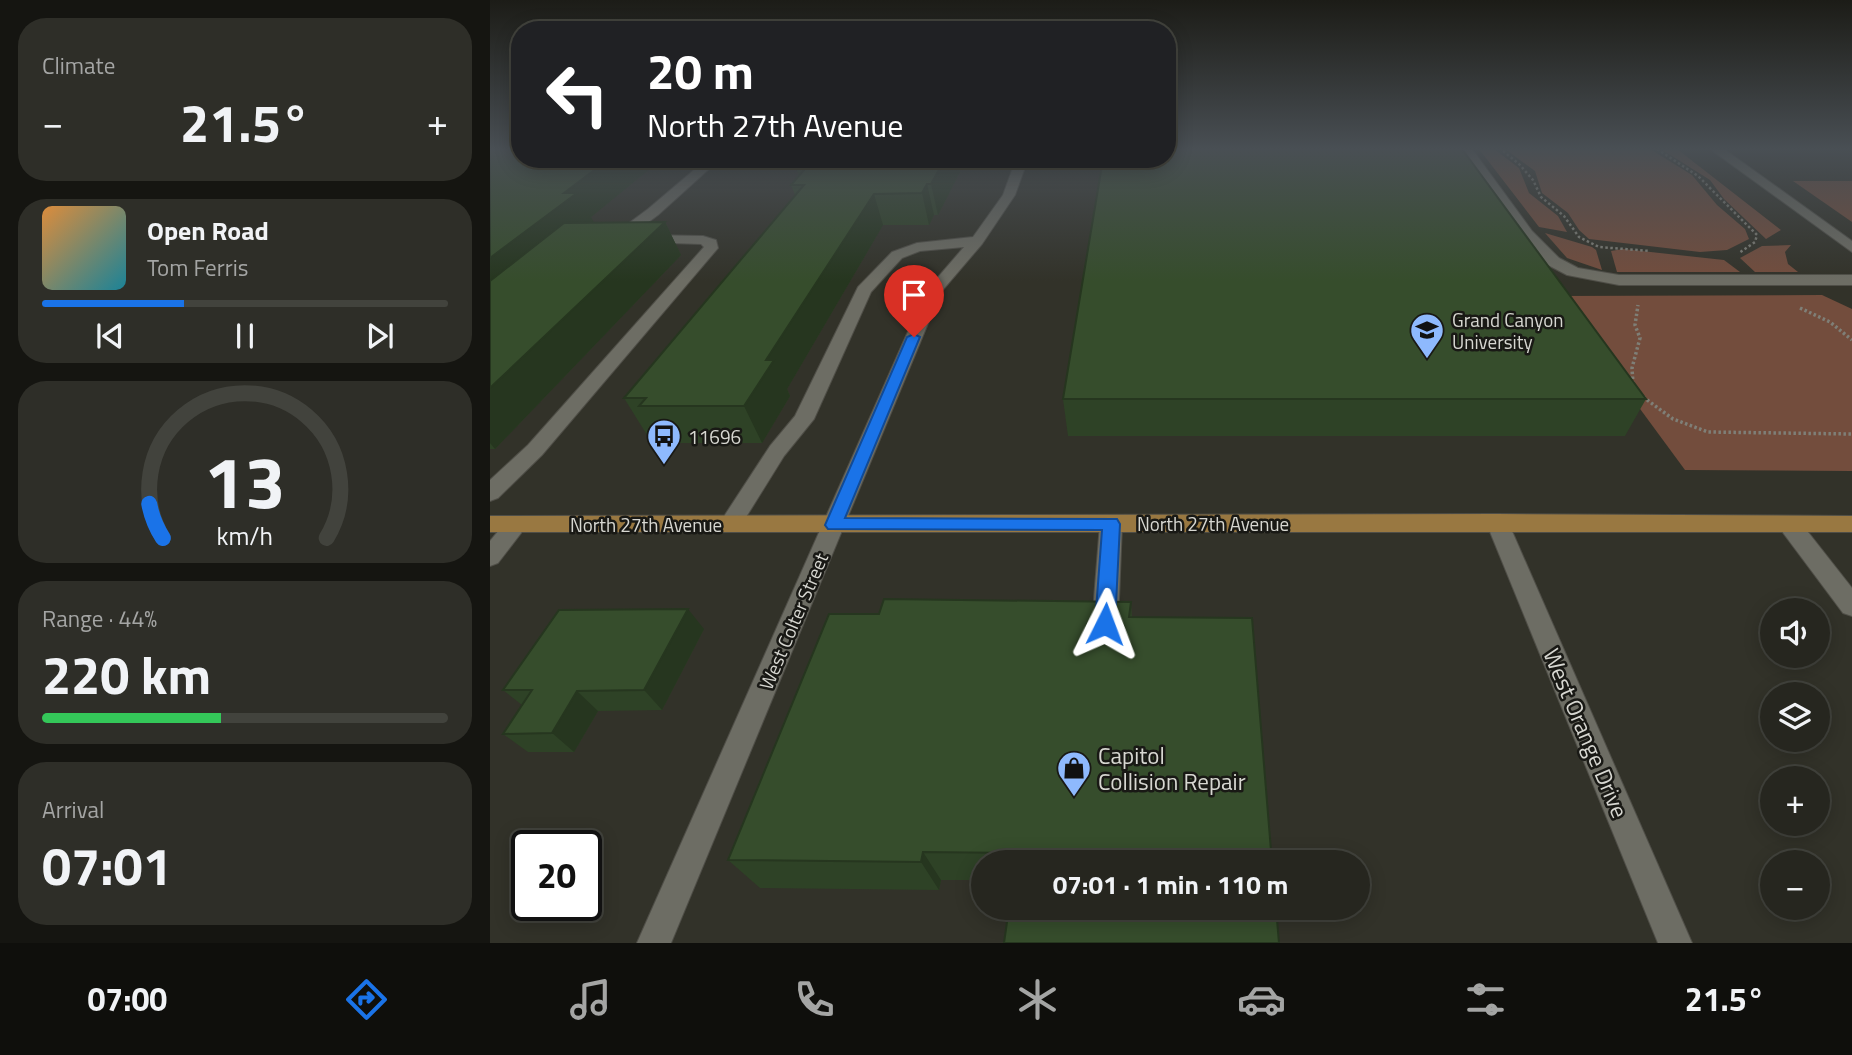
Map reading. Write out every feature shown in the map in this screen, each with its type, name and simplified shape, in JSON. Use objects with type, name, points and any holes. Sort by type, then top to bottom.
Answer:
[{"type":"main road","name":"North 27th Avenue","points":[[490,524],[1852,524]]},
{"type":"street","points":[[619,238],[673,193]]},
{"type":"street","name":"West Colter Street","points":[[654,943],[934,291],[977,240],[1010,193]]},
{"type":"street","points":[[1499,193],[1544,254],[1564,269],[1590,277],[1619,280],[1852,280]]},
{"type":"street","points":[[1776,193],[1852,248]]},
{"type":"street","points":[[490,493],[534,450],[711,248],[712,243],[703,240],[619,238],[597,241]]},
{"type":"street","points":[[730,524],[776,451],[804,419],[864,290],[897,255],[917,247],[977,240]]},
{"type":"street","points":[[1852,263],[1846,268],[1846,274],[1852,280]]},
{"type":"street","name":"West Orange Drive","points":[[1497,522],[1675,943]]},
{"type":"street","points":[[490,557],[517,524]]},
{"type":"street","points":[[1105,624],[1111,524]]},
{"type":"street","points":[[1788,524],[1852,606]]},
{"type":"path","points":[[1539,193],[1564,216],[1579,237],[1588,243],[1599,247],[1652,251]]},
{"type":"path","points":[[1715,193],[1757,234],[1755,242],[1749,247],[1727,256]]},
{"type":"path","points":[[1635,387],[1631,381],[1640,338],[1635,325],[1637,301]]},
{"type":"path","points":[[1791,303],[1830,322],[1852,340]]},
{"type":"path","points":[[1639,393],[1667,417],[1689,428],[1708,432],[1852,434]]},
{"type":"shaded area","points":[[1513,193],[1529,193],[1558,216],[1567,232],[1539,227]]},
{"type":"shaded area","points":[[1542,193],[1707,193],[1745,229],[1749,239],[1727,250],[1700,252],[1589,239],[1579,230],[1568,213]]},
{"type":"shaded area","points":[[1720,193],[1734,193],[1781,230],[1766,239]]},
{"type":"shaded area","points":[[1810,193],[1852,193],[1852,222]]},
{"type":"shaded area","points":[[1545,233],[1592,247],[1596,250],[1602,270],[1567,258]]},
{"type":"shaded area","points":[[1791,245],[1785,252],[1788,264],[1798,272],[1755,272],[1740,258],[1762,246]]},
{"type":"shaded area","points":[[1623,249],[1724,260],[1740,272],[1617,272],[1611,251]]},
{"type":"shaded area","points":[[1822,295],[1852,309],[1852,471],[1685,470],[1557,296]]},
{"type":"building","points":[[490,193],[577,193],[490,258]]},
{"type":"building","points":[[797,193],[922,193],[874,194],[766,360],[774,360],[744,406],[639,406],[646,398],[624,398]]},
{"type":"building","points":[[1097,193],[1494,193],[1646,399],[1063,399]]},
{"type":"building","points":[[665,222],[490,388],[490,281],[564,223]]},
{"type":"building","points":[[884,599],[1131,602],[1129,617],[1252,618],[1271,850],[971,850],[971,853],[923,852],[921,862],[728,860],[829,614],[879,614]]},
{"type":"building","points":[[688,609],[644,690],[577,691],[552,733],[503,734],[532,690],[503,690],[559,610]]},
{"type":"building","points":[[1007,920],[1277,920],[1279,943],[1004,943]]},
{"type":"place","name":"Grand Canyon University","points":[[1427,360]]},
{"type":"place","name":"11696","points":[[664,466]]},
{"type":"place","name":"Capitol Collision Repair","points":[[1074,798]]},
{"type":"route","points":[[914,337],[834,525],[1111,524],[1105,624]]}]
